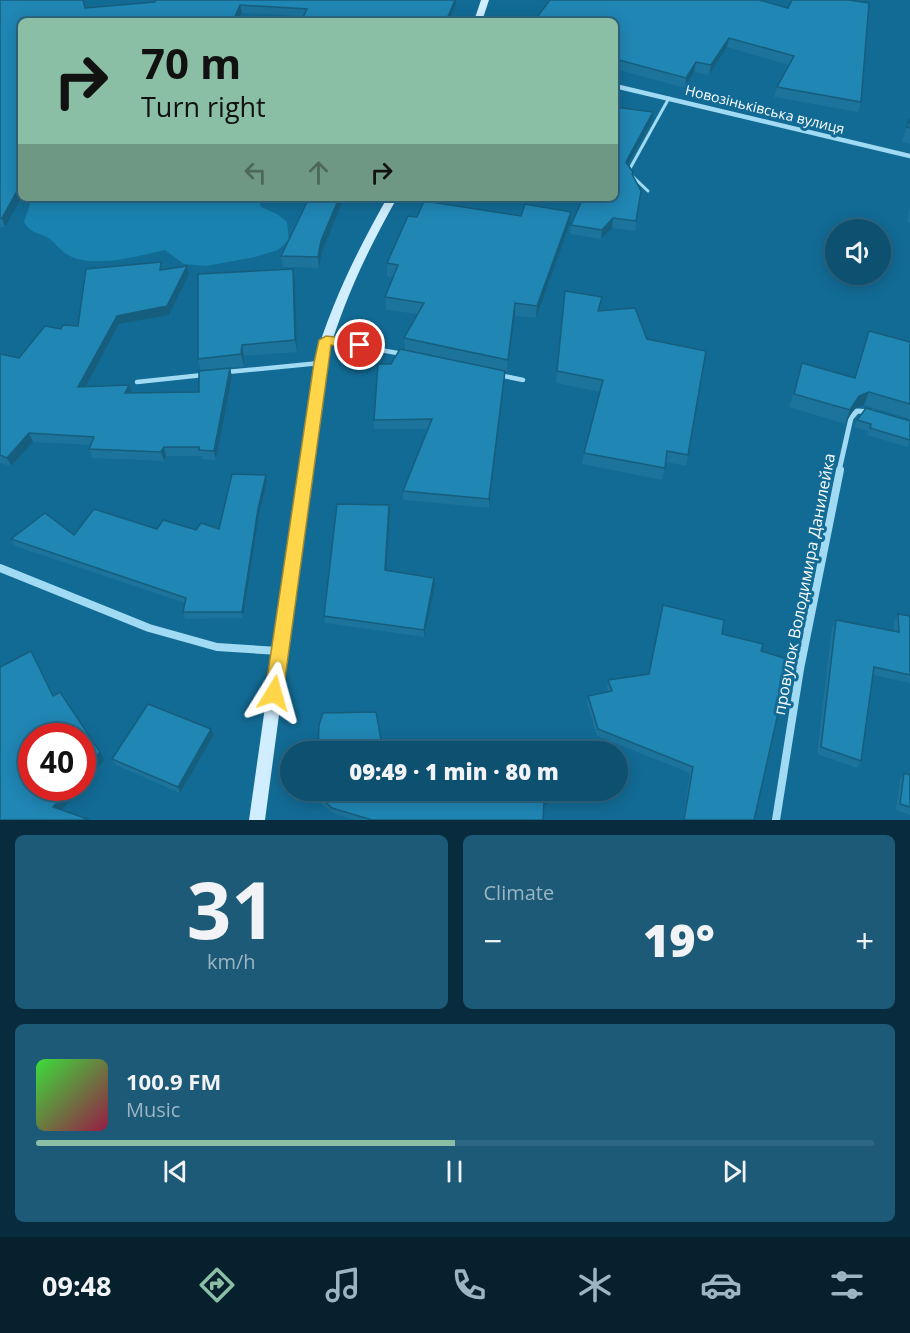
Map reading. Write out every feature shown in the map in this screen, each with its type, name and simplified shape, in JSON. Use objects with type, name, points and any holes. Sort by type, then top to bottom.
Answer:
[{"type":"street","points":[[479,18],[485,0]]},
{"type":"street","name":"Новозіньківська вулиця","points":[[618,87],[910,156]]},
{"type":"street","points":[[257,820],[320,363],[333,318],[375,228],[390,201]]},
{"type":"street","name":"провулок Володимира Данилейка","points":[[776,820],[797,680],[830,509],[851,418],[853,414],[863,410],[880,414]]},
{"type":"street","points":[[0,568],[149,628],[217,647],[280,651]]},
{"type":"lane","points":[[648,191],[628,172],[669,98]]},
{"type":"lane","points":[[326,340],[406,355]]},
{"type":"lane","points":[[217,373],[320,363]]},
{"type":"lane","points":[[488,372],[523,380]]},
{"type":"lane","points":[[137,382],[206,375]]},
{"type":"shaded area","points":[[31,201],[259,201],[261,207],[277,214],[287,222],[289,240],[278,250],[255,257],[206,266],[184,264],[165,250],[116,260],[90,261],[68,255],[50,239],[32,231],[24,222]]},
{"type":"building","points":[[0,0],[83,0],[85,8],[155,2],[155,0],[455,0],[447,18],[302,18],[307,9],[240,5],[234,18],[18,18],[18,189],[0,218]]},
{"type":"building","points":[[550,0],[759,0],[788,8],[792,0],[849,0],[869,3],[861,102],[777,87],[794,56],[729,38],[711,65],[696,62],[686,78],[618,60],[618,18],[536,18]]},
{"type":"building","points":[[618,107],[653,112],[626,162],[641,191],[636,221],[613,218],[602,230],[571,225],[582,201],[618,201]]},
{"type":"building","points":[[308,201],[338,201],[321,241],[318,257],[281,256]]},
{"type":"building","points":[[424,201],[521,216],[525,204],[571,212],[537,306],[515,303],[508,360],[404,338],[424,303],[385,297],[398,265],[387,263],[408,216],[417,217]]},
{"type":"building","points":[[161,262],[160,270],[187,266],[167,306],[117,316],[78,387],[129,385],[125,393],[199,392],[199,371],[230,368],[214,451],[199,450],[199,447],[164,447],[161,452],[89,449],[94,437],[29,433],[7,458],[0,455],[0,354],[19,358],[45,326],[61,329],[63,325],[78,326],[86,269]]},
{"type":"building","points":[[293,269],[295,340],[242,345],[241,354],[198,359],[198,274]]},
{"type":"building","points":[[565,291],[602,297],[598,311],[635,308],[647,339],[706,351],[688,455],[667,451],[665,468],[584,453],[603,380],[557,371]]},
{"type":"building","points":[[869,331],[910,342],[910,404],[869,392],[859,396],[850,410],[794,394],[802,363],[855,378]]},
{"type":"building","points":[[400,349],[505,371],[489,499],[403,491],[432,419],[374,420],[378,364],[391,364]]},
{"type":"building","points":[[866,408],[910,421],[910,440],[870,428],[871,424],[857,420]]},
{"type":"building","points":[[232,474],[266,475],[258,509],[242,612],[183,612],[186,598],[11,539],[45,513],[74,535],[94,509],[157,529],[163,520],[196,530],[201,523],[219,529]]},
{"type":"building","points":[[337,504],[389,505],[385,570],[434,578],[424,630],[324,616]]},
{"type":"building","points":[[663,605],[724,620],[722,634],[763,644],[761,651],[790,660],[754,820],[684,820],[693,767],[598,729],[588,696],[612,691],[608,680],[649,674]]},
{"type":"building","points":[[898,614],[910,616],[910,675],[874,667],[861,761],[821,747],[836,620],[899,632]]},
{"type":"building","points":[[31,651],[53,696],[60,692],[81,723],[18,723],[18,801],[58,801],[53,807],[90,820],[0,820],[0,667]]},
{"type":"building","points":[[148,704],[211,729],[178,787],[112,759]]},
{"type":"building","points":[[376,712],[381,741],[318,741],[319,725],[323,713]]},
{"type":"building","points":[[904,773],[910,775],[910,807],[900,804]]},
{"type":"building","points":[[324,801],[544,801],[543,820],[372,820],[332,808]]},
{"type":"route","points":[[274,693],[320,363],[326,340],[360,345]]}]
